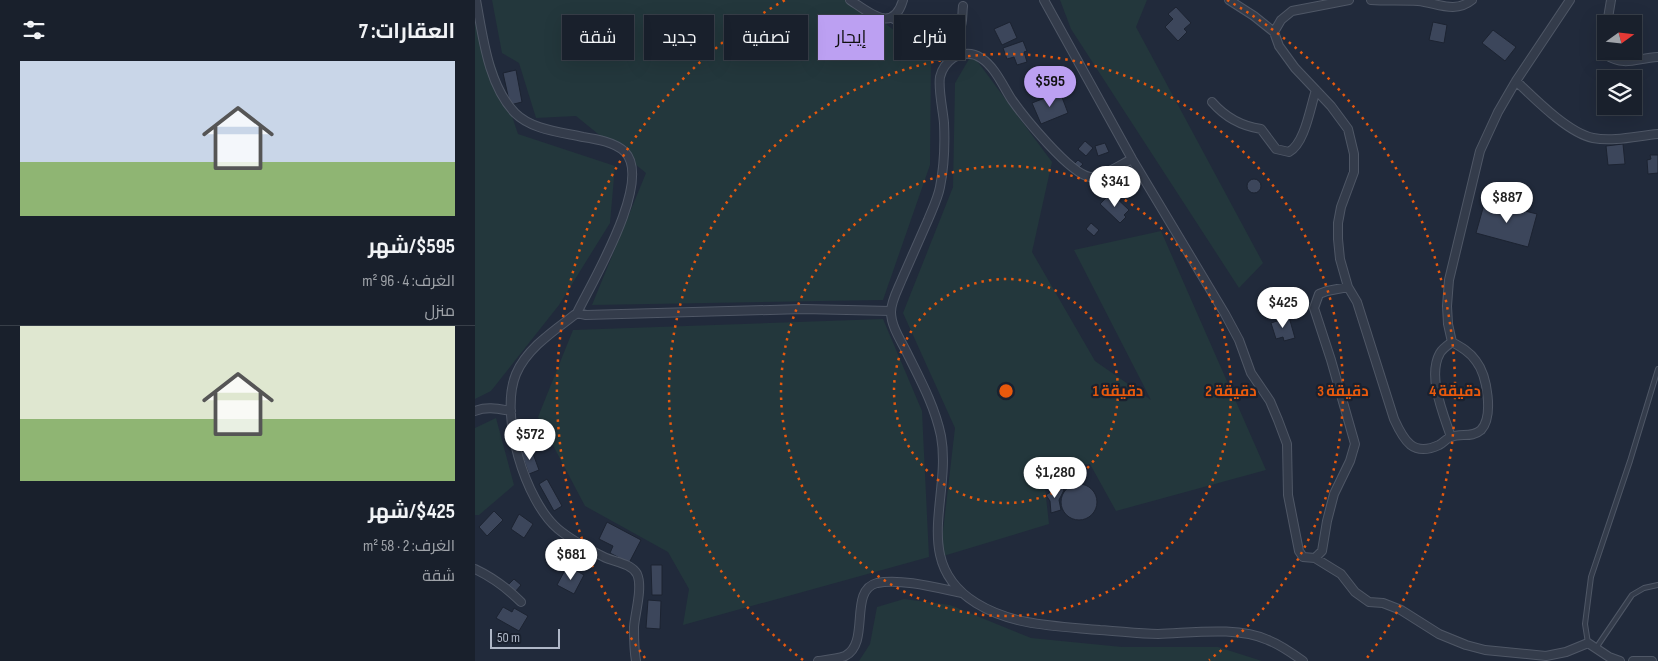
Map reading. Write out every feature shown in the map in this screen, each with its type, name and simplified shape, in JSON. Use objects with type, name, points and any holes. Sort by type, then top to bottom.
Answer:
[{"type":"street","points":[[476,0],[493,73],[498,87],[515,113],[528,123],[549,130],[596,139],[613,145],[624,152],[632,163],[633,179],[623,216],[577,312],[539,343],[521,365],[515,375],[510,399],[516,452],[530,487],[548,518],[559,530],[603,557],[631,567],[637,575],[639,587],[634,637],[636,661]]},
{"type":"street","points":[[850,0],[863,9],[889,20],[899,11],[903,0]]},
{"type":"street","points":[[1044,0],[1133,159],[1225,314],[1239,340],[1251,373],[1270,401],[1287,444],[1288,495],[1299,551],[1303,557],[1315,558],[1341,574],[1355,592],[1369,602],[1383,603],[1401,610],[1439,634],[1466,645],[1485,650],[1546,656],[1566,652],[1588,643],[1609,657],[1620,661]]},
{"type":"street","points":[[1229,0],[1274,32],[1279,46],[1295,68],[1331,106],[1347,129],[1354,154],[1354,172],[1341,207],[1338,223],[1340,259],[1348,287],[1357,302],[1373,358],[1401,436],[1416,449],[1427,449],[1441,444],[1451,436],[1472,435],[1479,431],[1486,422],[1488,400],[1477,362],[1466,350],[1452,342],[1447,306],[1449,280],[1480,151],[1498,112],[1516,81],[1570,0]]},
{"type":"street","points":[[1274,32],[1281,20],[1292,11],[1349,0]]},
{"type":"street","points":[[1371,0],[1419,1],[1443,7],[1457,7],[1472,0]]},
{"type":"street","points":[[1608,15],[1611,0]]},
{"type":"street","points":[[892,18],[933,40],[949,41],[957,36],[961,29],[963,6]]},
{"type":"street","points":[[1133,159],[1100,175],[1094,177],[1087,176],[1064,159],[1040,134],[981,58],[972,54],[963,54],[951,59],[944,67],[940,77],[944,125],[940,190],[899,286],[891,311],[894,327],[935,415],[941,439],[942,456],[937,531],[938,545],[944,568],[951,581],[962,593],[993,612],[1029,623],[1154,634],[1218,632],[1247,634],[1266,638],[1303,661]]},
{"type":"street","points":[[1643,59],[1658,57]]},
{"type":"street","points":[[1614,60],[1638,60]]},
{"type":"street","points":[[1516,81],[1554,115],[1583,135],[1606,139],[1658,134]]},
{"type":"street","points":[[1212,102],[1225,115],[1248,127],[1261,128],[1276,149],[1289,152],[1295,149],[1301,139],[1316,90]]},
{"type":"street","points":[[1315,558],[1322,551],[1334,494],[1350,461],[1355,444],[1314,308],[1319,294],[1348,287]]},
{"type":"street","points":[[577,312],[586,315],[803,309],[891,311]]},
{"type":"street","points":[[1451,436],[1439,404],[1436,373],[1437,361],[1441,351],[1452,342]]},
{"type":"street","points":[[475,411],[496,408],[511,411]]},
{"type":"street","points":[[475,570],[485,574],[511,592],[521,602]]},
{"type":"street","points":[[818,661],[844,656],[852,650],[856,642],[863,596],[867,588],[877,583],[896,582],[925,585],[962,593]]},
{"type":"street","points":[[1637,661],[1652,661]]},
{"type":"lane","points":[[1588,643],[1585,624],[1591,578],[1631,461],[1658,369]]},
{"type":"lane","points":[[1596,648],[1632,596],[1644,588],[1658,585]]},
{"type":"green space","points":[[492,0],[855,0],[874,15],[818,15],[818,60],[884,60],[884,23],[894,30],[894,60],[931,60],[930,165],[883,300],[592,305],[646,173],[576,116],[536,118],[519,63],[502,53]]},
{"type":"green space","points":[[1060,0],[1147,0],[1136,27],[1263,263],[1239,288],[1071,29]]},
{"type":"green space","points":[[475,7],[518,134],[615,166],[610,223],[559,305],[491,391],[475,399]]},
{"type":"green space","points":[[972,54],[1052,162],[1032,252],[1095,361],[1151,400],[1074,250],[1161,231],[1266,470],[1116,511],[1090,464],[1043,470],[1049,524],[940,557],[955,428],[903,313],[953,187],[955,83]]},
{"type":"green space","points":[[883,319],[922,411],[929,557],[683,625],[689,589],[668,552],[585,506],[538,417],[573,330]]},
{"type":"green space","points":[[496,418],[514,485],[479,515],[475,515],[475,428]]},
{"type":"green space","points":[[904,599],[950,605],[1031,638],[1122,647],[1218,647],[1262,661],[859,661],[870,644],[877,607]]},
{"type":"building","points":[[1176,7],[1191,23],[1184,29],[1187,32],[1178,41],[1165,27],[1173,19],[1168,14]]},
{"type":"building","points":[[1010,22],[1017,38],[1002,45],[994,29]]},
{"type":"building","points":[[1433,22],[1447,25],[1444,43],[1429,40]]},
{"type":"building","points":[[1493,30],[1516,47],[1505,61],[1482,43]]},
{"type":"building","points":[[1023,41],[1027,51],[1024,52],[1027,62],[1017,65],[1014,57],[1007,59],[1003,48]]},
{"type":"building","points":[[516,70],[522,102],[510,105],[503,73]]},
{"type":"building","points":[[1060,92],[1068,113],[1041,124],[1032,103]]},
{"type":"building","points":[[1085,141],[1093,148],[1086,156],[1078,149]]},
{"type":"building","points":[[1105,143],[1109,152],[1098,156],[1095,146]]},
{"type":"building","points":[[1623,144],[1625,164],[1608,165],[1606,146]]},
{"type":"building","points":[[1650,155],[1658,155],[1658,173],[1648,174],[1647,160],[1651,159]]},
{"type":"building","points":[[1078,160],[1083,164],[1078,169],[1073,165]]},
{"type":"building","points":[[1254,179],[1259,181],[1261,186],[1259,191],[1254,193],[1249,191],[1247,186],[1249,181]]},
{"type":"building","points":[[1111,193],[1129,210],[1124,215],[1126,217],[1120,223],[1100,204]]},
{"type":"building","points":[[1485,201],[1537,214],[1528,247],[1476,233]]},
{"type":"building","points":[[1091,223],[1099,230],[1094,236],[1086,229]]},
{"type":"building","points":[[1289,317],[1295,338],[1284,341],[1283,337],[1276,339],[1271,323]]},
{"type":"building","points":[[531,448],[539,470],[529,474],[521,452]]},
{"type":"building","points":[[547,479],[562,506],[554,511],[539,484]]},
{"type":"building","points":[[1079,484],[1092,489],[1097,502],[1092,515],[1079,520],[1066,515],[1061,502],[1066,489]]},
{"type":"building","points":[[1061,485],[1064,490],[1059,500],[1061,510],[1051,513],[1050,501],[1046,495]]},
{"type":"building","points":[[494,511],[503,520],[487,536],[479,527]]},
{"type":"building","points":[[519,514],[533,524],[524,538],[511,529]]},
{"type":"building","points":[[607,522],[641,540],[629,563],[610,553],[613,546],[599,539]]},
{"type":"building","points":[[651,565],[662,565],[662,595],[652,595]]},
{"type":"building","points":[[565,570],[573,575],[575,570],[584,575],[574,594],[557,585]]},
{"type":"building","points":[[514,579],[521,585],[515,592],[508,585]]},
{"type":"building","points":[[648,600],[661,601],[660,629],[646,628]]},
{"type":"building","points":[[503,607],[512,612],[514,608],[528,616],[519,631],[496,618]]}]
